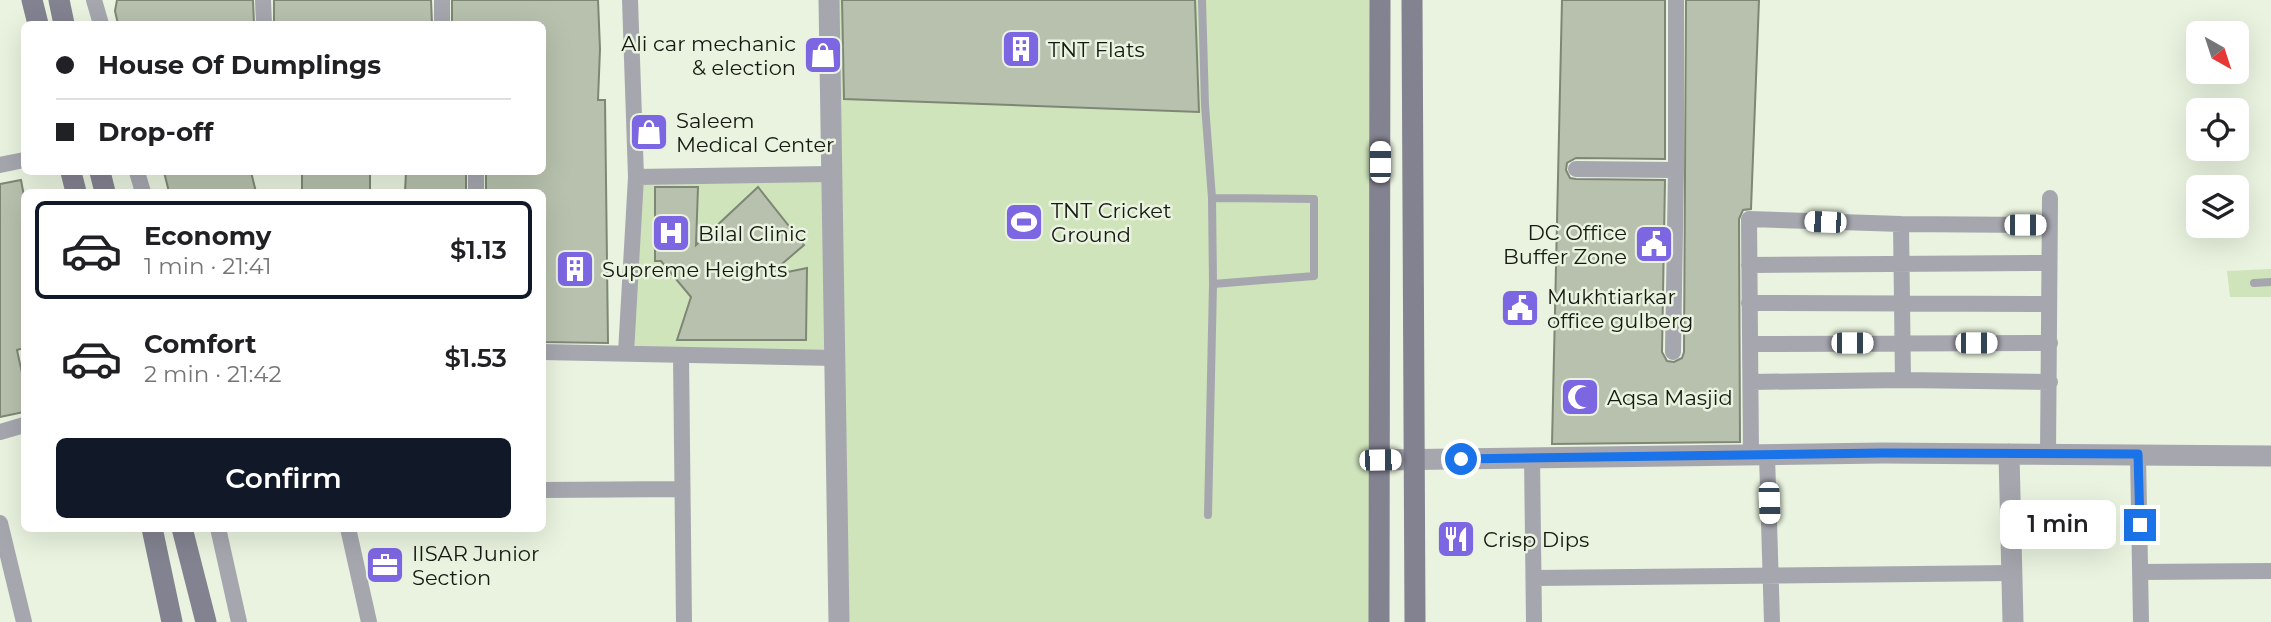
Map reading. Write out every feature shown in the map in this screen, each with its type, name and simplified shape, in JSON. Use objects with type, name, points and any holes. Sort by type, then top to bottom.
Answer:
[{"type":"main road","points":[[32,0],[37,21]]},
{"type":"main road","points":[[59,0],[63,21]]},
{"type":"main road","points":[[1379,622],[1380,0]]},
{"type":"main road","points":[[1412,0],[1415,622]]},
{"type":"main road","points":[[153,532],[172,622]]},
{"type":"main road","points":[[183,532],[206,622]]},
{"type":"street","points":[[94,0],[100,21]]},
{"type":"street","points":[[263,0],[264,21]]},
{"type":"street","points":[[442,0],[442,21]]},
{"type":"street","points":[[626,353],[636,177],[630,0]]},
{"type":"street","points":[[829,0],[839,622]]},
{"type":"street","points":[[1672,352],[1676,0]]},
{"type":"street","points":[[0,165],[21,161]]},
{"type":"street","points":[[1576,169],[1676,170]]},
{"type":"street","points":[[636,177],[832,174]]},
{"type":"street","points":[[2048,454],[2050,198]]},
{"type":"street","points":[[1772,622],[1771,576],[1751,382],[1749,219],[2049,225]]},
{"type":"street","points":[[1901,224],[1903,380]]},
{"type":"street","points":[[1749,265],[2049,263]]},
{"type":"street","points":[[1749,303],[2049,304]]},
{"type":"street","points":[[1751,344],[2049,343]]},
{"type":"street","points":[[546,352],[835,358]]},
{"type":"street","points":[[681,355],[684,622]]},
{"type":"street","points":[[1751,382],[2050,382]]},
{"type":"street","points":[[0,432],[21,426]]},
{"type":"street","points":[[2009,454],[2013,622]]},
{"type":"street","points":[[2138,454],[2141,622]]},
{"type":"street","points":[[1380,460],[1759,455],[2271,456]]},
{"type":"street","points":[[1532,457],[1534,622]]},
{"type":"street","points":[[546,490],[682,489]]},
{"type":"street","points":[[0,523],[24,622]]},
{"type":"street","points":[[219,532],[239,622]]},
{"type":"street","points":[[349,532],[369,622]]},
{"type":"street","points":[[2141,572],[2271,571]]},
{"type":"street","points":[[1534,578],[2012,573]]},
{"type":"lane","points":[[1202,0],[1205,105],[1212,198],[1208,515]]},
{"type":"lane","points":[[1212,198],[1314,199],[1314,276],[1213,284]]},
{"type":"lane","points":[[2253,283],[2271,282]]},
{"type":"green space","points":[[832,0],[1380,0],[1385,622],[832,622],[833,359],[625,356],[636,177],[833,174]]},
{"type":"green space","points":[[2271,269],[2271,297],[2230,297],[2227,271]]},
{"type":"building","points":[[117,0],[253,0],[254,21],[117,21],[115,11]]},
{"type":"building","points":[[274,0],[431,0],[432,21],[274,21]]},
{"type":"building","name":"Supreme Heights","points":[[452,0],[598,0],[598,100],[605,100],[608,343],[546,342],[546,189],[486,189],[486,175],[546,175],[546,21],[452,21]]},
{"type":"building","name":"TNT Flats","points":[[842,0],[1195,0],[1199,112],[844,99]]},
{"type":"building","name":"DC Office Buffer Zone","points":[[1562,0],[1665,0],[1665,159],[1576,158],[1567,163],[1566,170],[1570,178],[1576,179],[1665,180],[1662,352],[1667,361],[1674,362],[1682,358],[1684,352],[1686,0],[1759,0],[1751,209],[1743,210],[1739,219],[1740,442],[1552,444]]},
{"type":"building","points":[[165,175],[252,175],[255,189],[168,189]]},
{"type":"building","points":[[302,175],[370,175],[370,189],[302,189]]},
{"type":"building","points":[[406,175],[466,175],[466,189],[405,189]]},
{"type":"building","points":[[21,180],[23,189],[21,349],[17,350],[21,368],[21,413],[0,417],[0,184]]},
{"type":"building","points":[[655,187],[698,187],[696,245],[758,187],[804,245],[768,276],[807,268],[806,340],[677,340],[691,297],[661,261],[655,261]]},
{"type":"place","name":"TNT Flats","points":[[1021,49]]},
{"type":"place","name":"Ali car mechanic & election","points":[[823,55]]},
{"type":"place","name":"Saleem Medical Center","points":[[649,132]]},
{"type":"place","name":"TNT Cricket Ground","points":[[1024,222]]},
{"type":"place","name":"Bilal Clinic","points":[[671,233]]},
{"type":"place","name":"DC Office Buffer Zone","points":[[1654,244]]},
{"type":"place","name":"Supreme Heights","points":[[575,269]]},
{"type":"place","name":"Mukhtiarkar office gulberg","points":[[1520,308]]},
{"type":"place","name":"Aqsa Masjid","points":[[1580,397]]},
{"type":"place","name":"Crisp Dips","points":[[1456,539]]},
{"type":"place","name":"IISAR Junior Section","points":[[385,565]]},
{"type":"route","points":[[1461,459],[1883,453],[2138,454],[2140,525]]}]
